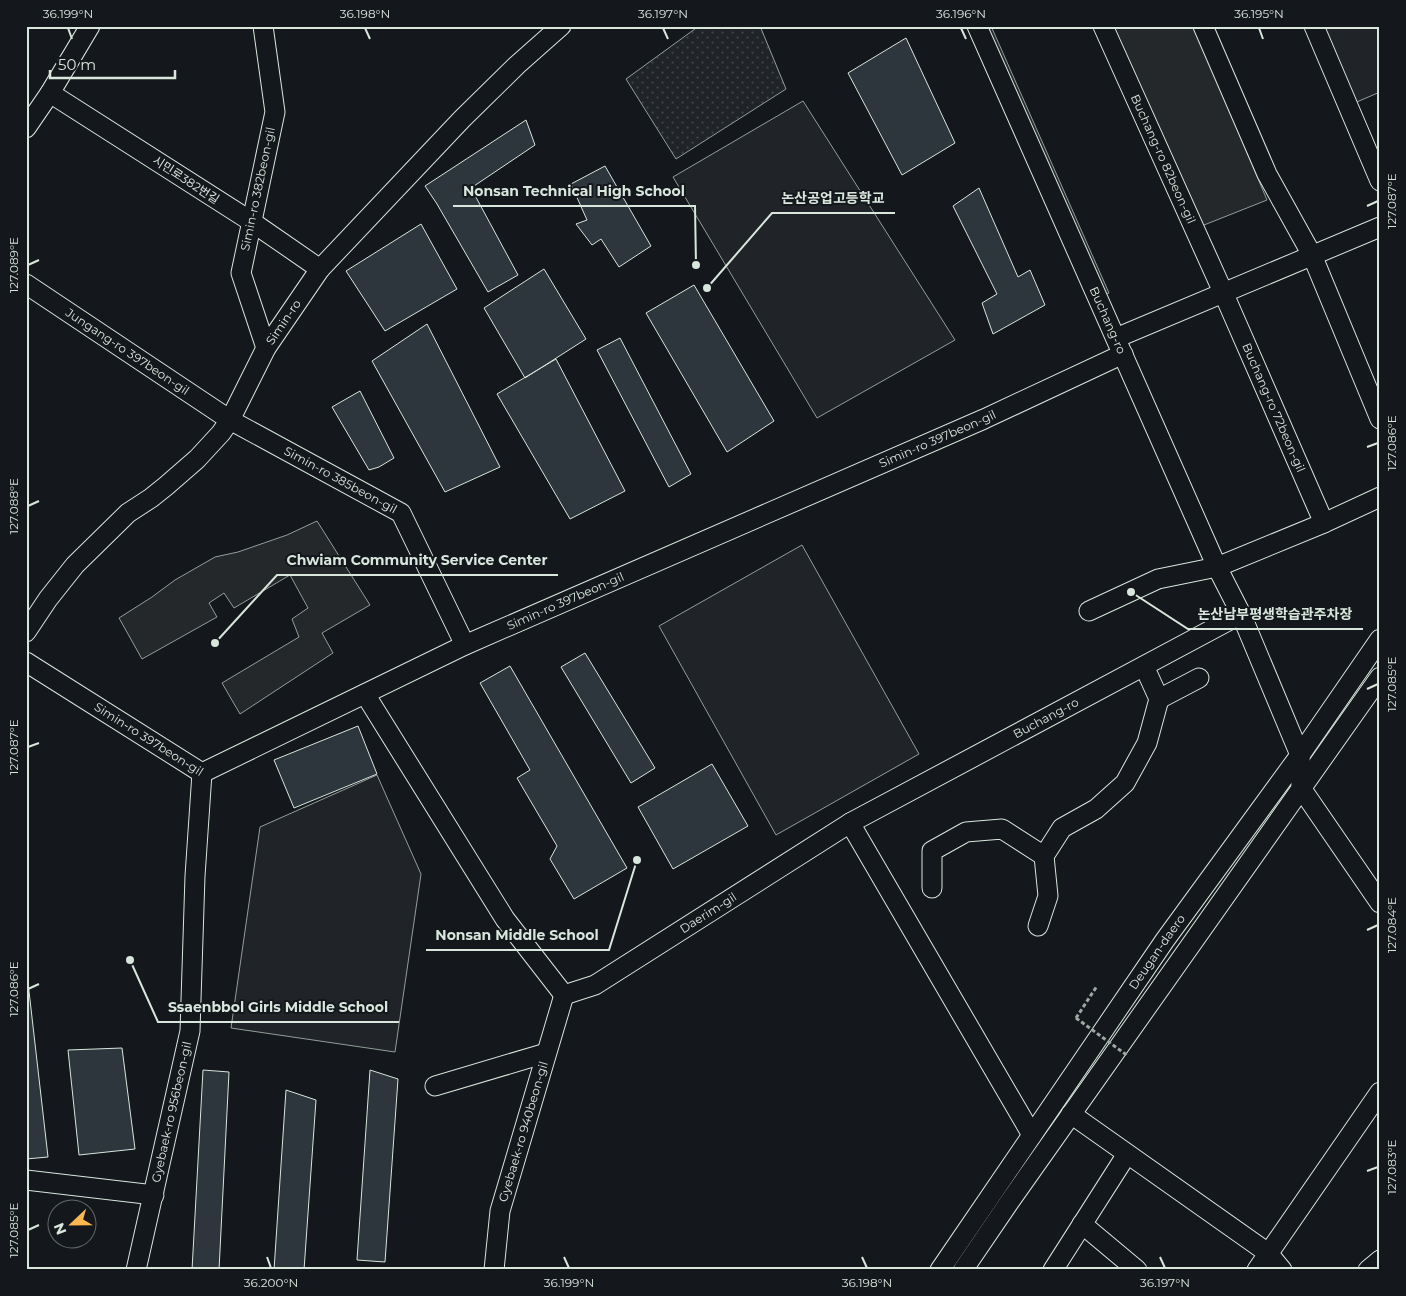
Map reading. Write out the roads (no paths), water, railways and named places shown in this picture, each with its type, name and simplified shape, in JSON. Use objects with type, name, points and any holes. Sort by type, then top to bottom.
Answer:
[{"type":"street","points":[[26,128],[50,93],[90,26]]},
{"type":"street","name":"Simin-ro 382beon-gil","points":[[263,26],[275,112],[241,273],[266,348]]},
{"type":"street","name":"Buchang-ro","points":[[978,26],[1216,567],[1241,614],[1300,755],[1301,788]]},
{"type":"street","name":"Buchang-ro 82beon-gil","points":[[1103,26],[1223,292]]},
{"type":"street","points":[[1203,26],[1267,174],[1312,255],[1380,419]]},
{"type":"street","points":[[1314,26],[1380,181]]},
{"type":"street","name":"Simin-ro","points":[[26,632],[48,599],[75,565],[128,513],[151,498],[197,459],[221,433],[230,420],[266,348],[320,270],[462,119],[558,27]]},
{"type":"street","name":"시민로382번길","points":[[50,93],[252,222],[320,270]]},
{"type":"street","points":[[1119,346],[1223,292],[1380,226]]},
{"type":"street","name":"Jungang-ro 397beon-gil","points":[[26,284],[230,420]]},
{"type":"street","name":"Buchang-ro 72beon-gil","points":[[1223,292],[1324,523]]},
{"type":"street","name":"Simin-ro 397beon-gil","points":[[26,662],[202,772],[465,645],[984,419],[1119,346]]},
{"type":"street","name":"Simin-ro 385beon-gil","points":[[230,420],[402,513],[465,645]]},
{"type":"street","points":[[1089,611],[1158,579],[1216,567],[1324,523],[1380,497]]},
{"type":"street","name":"Buchang-ro","points":[[850,823],[1241,614]]},
{"type":"street","name":"Deugan-daero","points":[[940,1270],[1165,940],[1300,755],[1380,639]]},
{"type":"street","points":[[1038,926],[1048,896],[1044,856],[1062,828],[1096,809],[1125,782],[1147,743],[1159,700],[1144,666]]},
{"type":"street","name":"Deugan-daero","points":[[963,1270],[1380,677]]},
{"type":"street","points":[[1159,700],[1199,678]]},
{"type":"street","points":[[364,694],[505,919],[564,996]]},
{"type":"street","name":"Gyebaek-ro 956beon-gil","points":[[136,1270],[190,1031],[195,876],[202,772]]},
{"type":"street","points":[[1301,788],[1380,903]]},
{"type":"street","points":[[850,823],[1032,1135]]},
{"type":"street","name":"Daerim-gil","points":[[564,996],[595,985],[850,823]]},
{"type":"street","points":[[932,888],[932,850],[966,832],[1002,830],[1044,856]]},
{"type":"street","name":"Gyebaek-ro 940beon-gil","points":[[494,1270],[500,1211],[564,996]]},
{"type":"street","points":[[435,1086],[546,1053]]},
{"type":"street","points":[[1257,1270],[1380,1092]]},
{"type":"street","points":[[1071,1114],[1268,1254],[1282,1270]]},
{"type":"street","points":[[1053,1270],[1127,1154]]},
{"type":"street","points":[[26,1180],[154,1195]]},
{"type":"street","points":[[928,1270],[993,1190]]},
{"type":"street","points":[[968,1270],[1010,1201]]},
{"type":"street","points":[[1082,1224],[1137,1270]]},
{"type":"street","points":[[1368,1270],[1380,1260]]},
{"type":"place","name":"Nonsan Technical High School","points":[[696,265]]},
{"type":"place","name":"논산공업고등학교","points":[[707,288]]},
{"type":"place","name":"논산남부평생학습관주차장","points":[[1131,592]]},
{"type":"place","name":"Chwiam Community Service Center","points":[[215,643]]},
{"type":"place","name":"Nonsan Middle School","points":[[637,860]]},
{"type":"place","name":"Ssaenbbol Girls Middle School","points":[[130,960]]}]
